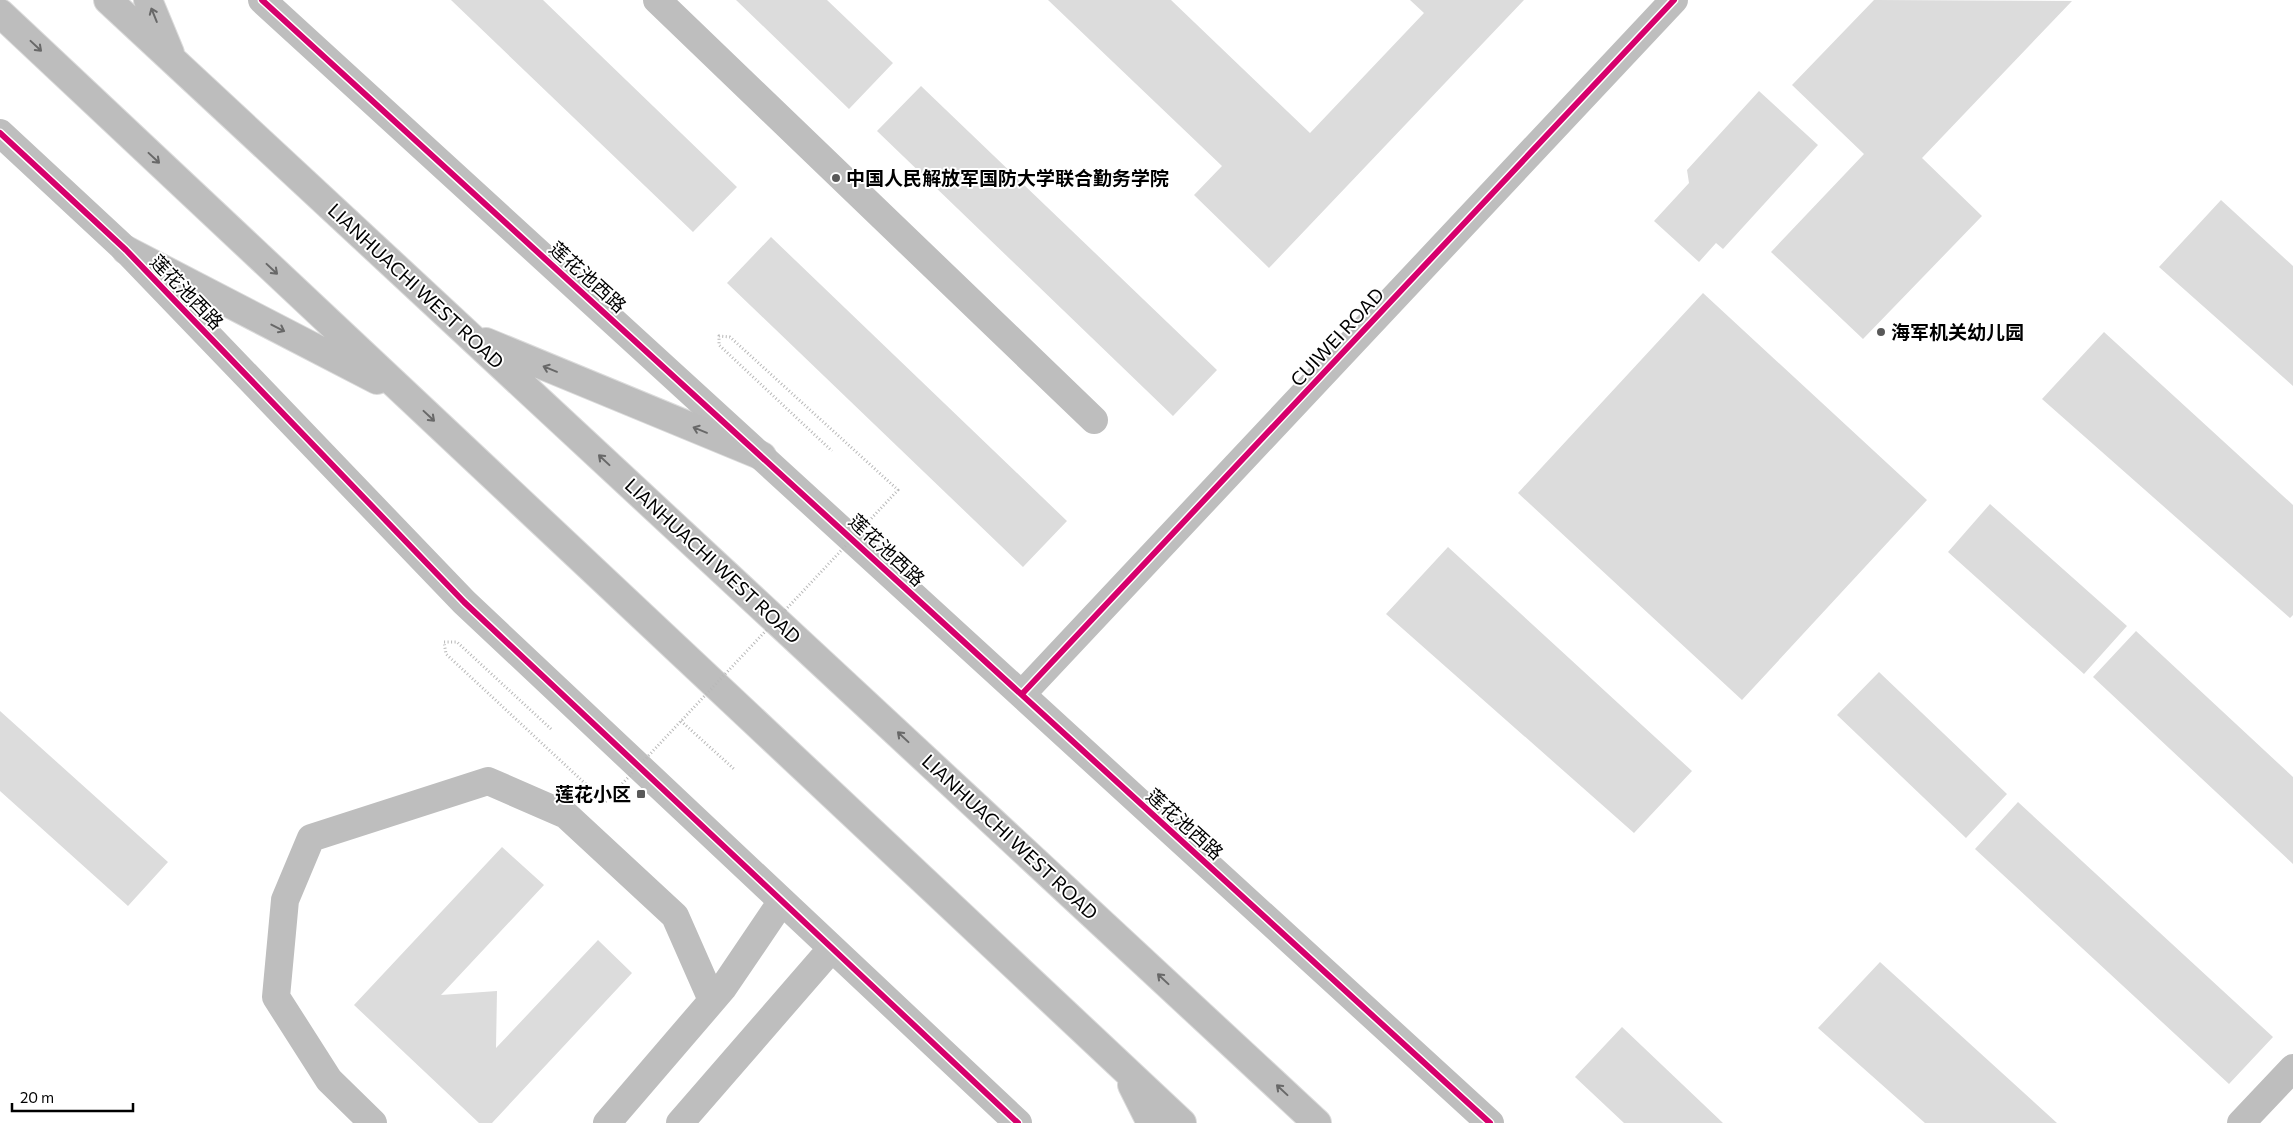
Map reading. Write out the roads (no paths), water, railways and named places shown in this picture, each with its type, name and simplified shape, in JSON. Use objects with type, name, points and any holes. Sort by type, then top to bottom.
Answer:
[{"type":"highway","name":"LIANHUACHI WEST ROAD","points":[[108,0],[1317,1123]]},
{"type":"highway","points":[[148,0],[174,62]]},
{"type":"highway","points":[[0,13],[1182,1123]]},
{"type":"highway","points":[[126,250],[407,395]]},
{"type":"highway","points":[[469,335],[762,456]]},
{"type":"highway","points":[[1124,1068],[1152,1123]]},
{"type":"street","name":"莲花池西路","points":[[262,0],[1490,1123]]},
{"type":"street","points":[[658,0],[1094,420]]},
{"type":"street","name":"CUIWEI ROAD","points":[[1022,694],[1674,0]]},
{"type":"street","name":"莲花池西路","points":[[0,133],[126,250],[464,602],[1018,1123]]},
{"type":"street","points":[[373,1123],[329,1080],[276,997],[284,900],[311,838],[488,781],[566,815],[674,916],[712,1000]]},
{"type":"street","points":[[607,1123],[723,988],[782,901]]},
{"type":"street","points":[[680,1123],[832,948]]},
{"type":"street","points":[[2241,1123],[2293,1068]]},
{"type":"place","name":"中国人民解放军国防大学联合勤务学院","points":[[836,178]]},
{"type":"place","name":"海军机关幼儿园","points":[[1881,332]]},
{"type":"place","name":"莲花小区","points":[[641,794]]}]
